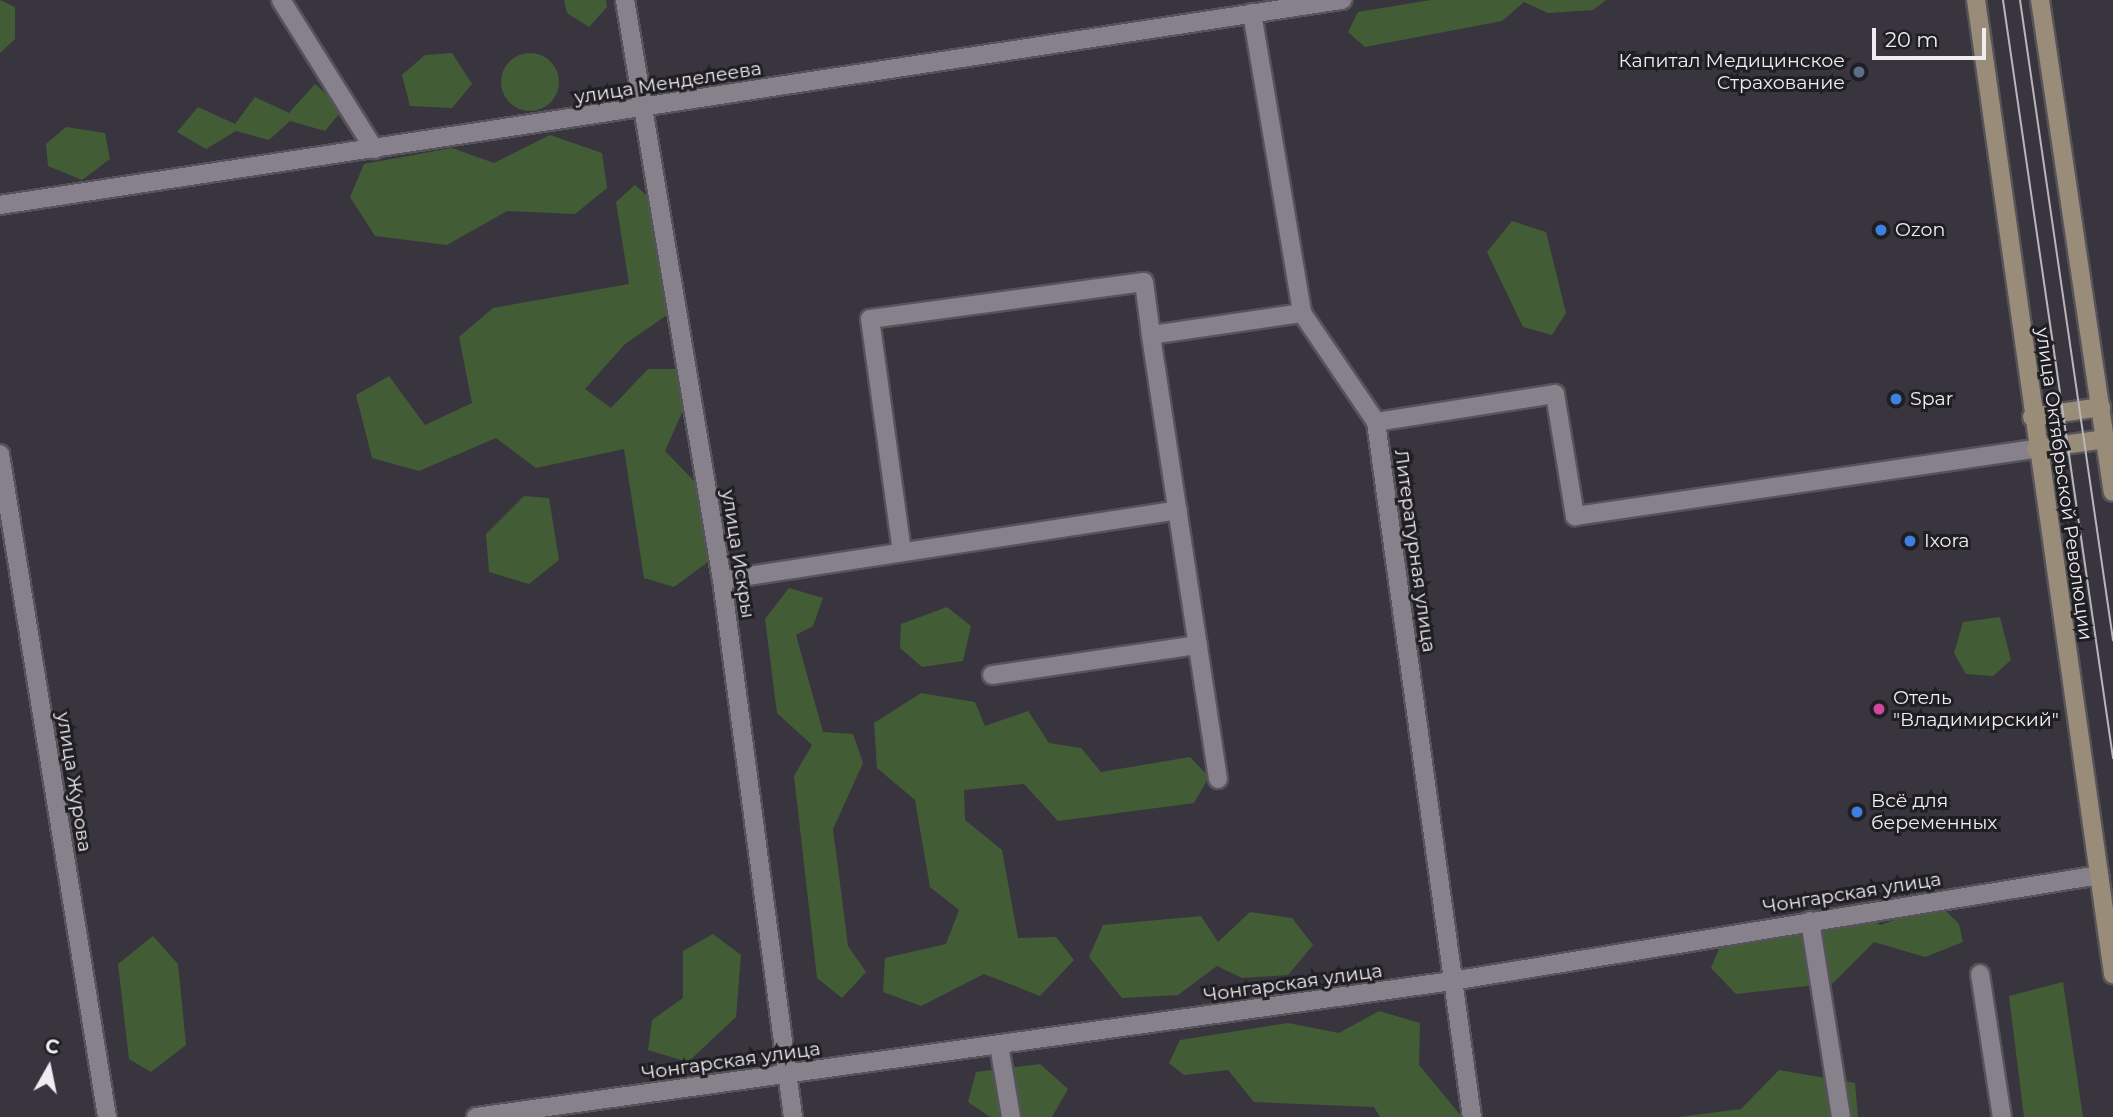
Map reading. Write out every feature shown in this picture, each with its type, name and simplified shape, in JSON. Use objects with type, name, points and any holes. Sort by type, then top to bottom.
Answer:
[{"type":"main road","name":"улица Октябрьской Революции","points":[[1976,0],[2036,449],[2106,874],[2113,974]]},
{"type":"main road","points":[[2040,0],[2107,406],[2105,439],[2113,492]]},
{"type":"main road","points":[[2032,416],[2107,406]]},
{"type":"main road","points":[[2036,449],[2105,439]]},
{"type":"street","points":[[281,0],[374,149]]},
{"type":"street","name":"улица Искры","points":[[625,0],[722,580],[793,1117]]},
{"type":"street","name":"улица Менделеева","points":[[0,205],[1252,13],[1287,4],[1342,0]]},
{"type":"street","name":"Литературная улица","points":[[1252,13],[1302,313],[1376,422],[1472,1117]]},
{"type":"street","points":[[902,552],[870,319],[1144,282],[1218,779]]},
{"type":"street","points":[[1152,335],[1302,313]]},
{"type":"street","points":[[1376,422],[1555,394],[1575,516],[2036,449]]},
{"type":"street","name":"улица Журова","points":[[0,454],[107,1117]]},
{"type":"street","points":[[722,580],[1178,510]]},
{"type":"street","points":[[992,675],[1198,645]]},
{"type":"street","name":"Чонгарская улица","points":[[476,1117],[1452,981],[2106,874]]},
{"type":"street","points":[[1810,921],[1842,1117]]},
{"type":"street","points":[[1980,974],[2002,1117]]},
{"type":"street","points":[[999,1045],[1011,1117]]},
{"type":"green space","points":[[0,0],[15,7],[15,39],[0,53]]},
{"type":"green space","points":[[564,0],[606,0],[607,7],[589,27],[567,13]]},
{"type":"green space","points":[[1431,0],[1606,0],[1593,10],[1548,13],[1524,2],[1502,21],[1365,47],[1348,32],[1358,12]]},
{"type":"green space","points":[[452,53],[472,84],[452,108],[410,106],[402,75],[425,55]]},
{"type":"green space","points":[[524,53],[536,53],[551,61],[559,76],[559,88],[551,103],[536,111],[524,111],[509,103],[501,88],[501,76],[509,61]]},
{"type":"green space","points":[[315,84],[343,109],[325,131],[290,121],[269,140],[236,131],[206,149],[177,132],[198,107],[235,124],[255,97],[289,113]]},
{"type":"green space","points":[[66,127],[105,133],[110,159],[82,180],[48,166],[46,144]]},
{"type":"green space","points":[[550,135],[602,153],[607,188],[575,214],[507,211],[447,245],[375,236],[350,197],[364,164],[452,148],[494,163]]},
{"type":"green space","points":[[635,185],[655,203],[670,313],[625,344],[585,389],[611,408],[648,369],[680,369],[685,406],[665,451],[697,484],[708,562],[674,587],[644,578],[624,449],[536,468],[496,438],[419,471],[372,458],[356,395],[389,376],[425,425],[472,403],[459,337],[493,308],[629,284],[616,202]]},
{"type":"green space","points":[[1512,221],[1546,232],[1566,313],[1552,335],[1523,327],[1487,252]]},
{"type":"green space","points":[[524,496],[549,498],[559,560],[529,584],[489,572],[486,534]]},
{"type":"green space","points":[[789,588],[823,598],[813,626],[796,635],[823,732],[853,734],[863,763],[833,829],[848,946],[866,972],[842,998],[817,978],[794,776],[812,745],[777,713],[765,619]]},
{"type":"green space","points":[[947,607],[971,626],[963,661],[922,667],[900,648],[901,624]]},
{"type":"green space","points":[[2000,617],[2011,660],[1993,676],[1966,674],[1954,653],[1963,622]]},
{"type":"green space","points":[[921,693],[975,702],[985,726],[1028,711],[1049,743],[1081,748],[1101,772],[1190,757],[1209,777],[1194,803],[1058,821],[1024,784],[964,790],[965,820],[1002,850],[1018,938],[1056,937],[1074,960],[1040,996],[984,974],[921,1006],[883,992],[885,958],[946,944],[959,910],[930,887],[915,800],[877,768],[874,723]]},
{"type":"green space","points":[[1938,903],[1959,924],[1963,942],[1925,957],[1874,942],[1833,983],[1736,994],[1711,968],[1727,930],[1844,910],[1881,925]]},
{"type":"green space","points":[[1250,912],[1292,918],[1313,945],[1288,975],[1242,978],[1217,966],[1178,995],[1122,998],[1089,957],[1103,925],[1201,916],[1218,942]]},
{"type":"green space","points":[[713,934],[741,955],[736,1017],[688,1062],[648,1050],[652,1020],[683,998],[683,951]]},
{"type":"green space","points":[[153,936],[178,964],[186,1045],[151,1072],[129,1059],[118,964]]},
{"type":"green space","points":[[2063,982],[2083,1117],[2024,1117],[2009,996]]},
{"type":"green space","points":[[1379,1011],[1420,1023],[1419,1065],[1462,1117],[1380,1117],[1374,1107],[1254,1102],[1228,1070],[1184,1075],[1169,1063],[1180,1040],[1288,1023],[1339,1033]]},
{"type":"green space","points":[[1040,1064],[1068,1089],[1052,1117],[990,1117],[968,1102],[976,1072]]},
{"type":"green space","points":[[1779,1070],[1855,1083],[1858,1117],[1678,1117],[1741,1109]]},
{"type":"tram line","points":[[2003,0],[2113,758]]},
{"type":"tram line","points":[[2020,0],[2113,640]]},
{"type":"place","name":"Капитал Медицинское Страхование","points":[[1859,72]]},
{"type":"place","name":"Ozon","points":[[1881,230]]},
{"type":"place","name":"Spar","points":[[1896,399]]},
{"type":"place","name":"Ixora","points":[[1910,541]]},
{"type":"place","name":"Отель \"Владимирский\"","points":[[1879,709]]},
{"type":"place","name":"Всё для беременных","points":[[1857,812]]}]
